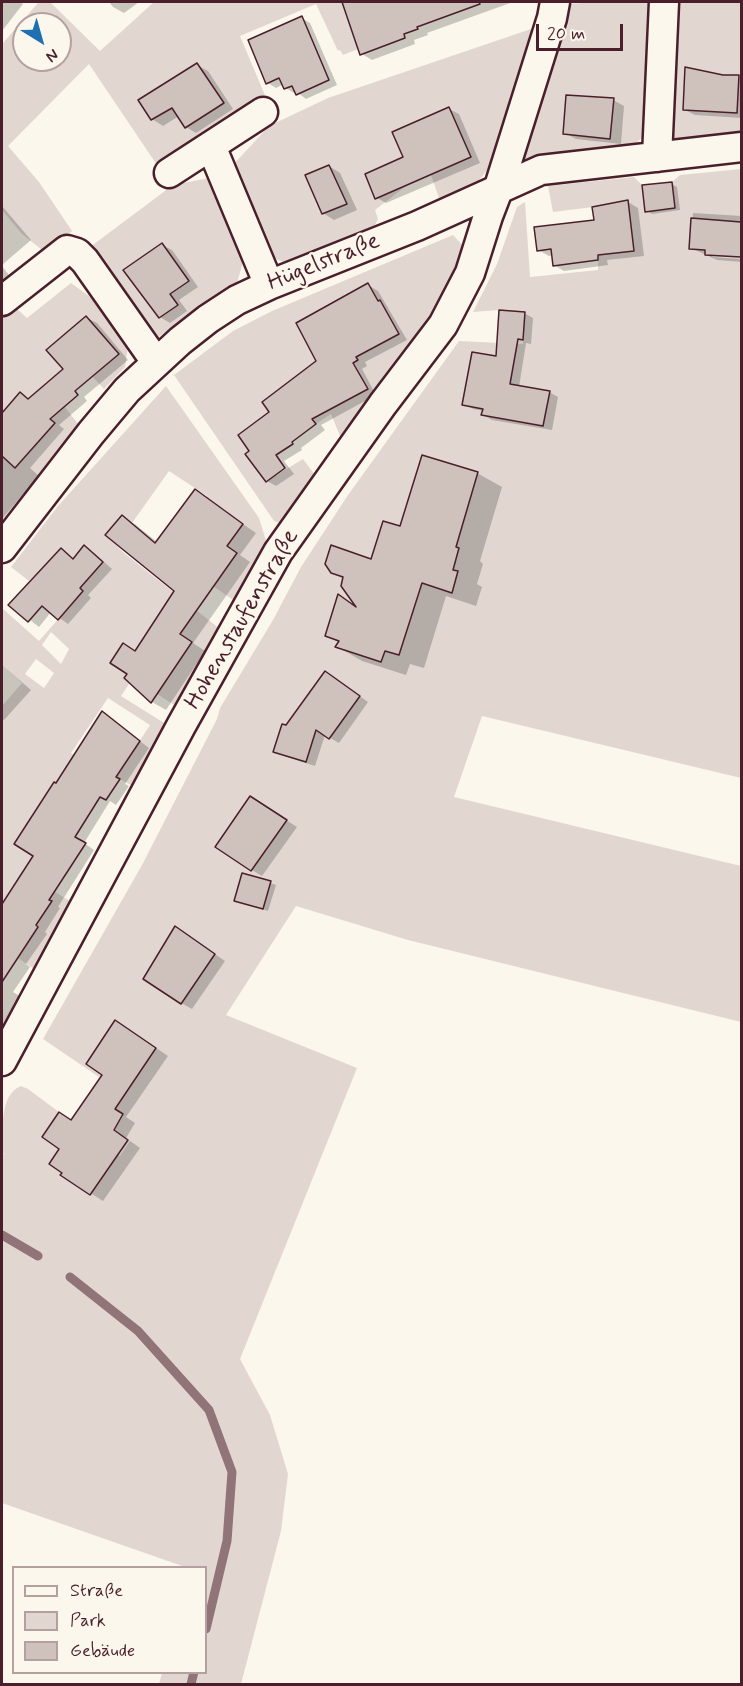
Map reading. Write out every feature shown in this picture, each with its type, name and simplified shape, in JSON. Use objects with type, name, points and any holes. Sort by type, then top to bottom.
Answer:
[{"type":"street","name":"Hohenstaufenstraße","points":[[2,1061],[181,726],[278,552],[383,404],[443,325],[470,273],[552,18],[555,2]]},
{"type":"street","points":[[657,158],[664,2]]},
{"type":"street","points":[[169,173],[263,112]]},
{"type":"street","points":[[211,146],[269,285]]},
{"type":"street","name":"Hügelstraße","points":[[2,548],[127,390],[156,362],[208,319],[237,300],[417,226],[542,170],[741,147]]},
{"type":"street","points":[[2,301],[67,250],[77,253],[156,362]]},
{"type":"green space","points":[[39,2],[50,2],[60,12],[30,12]]},
{"type":"green space","points":[[154,2],[342,2],[358,49],[343,55],[340,50],[338,51],[316,4],[240,36],[267,100],[161,171],[89,64],[8,146],[39,182],[72,231],[46,253],[22,234],[2,210],[2,44],[12,33],[12,72],[72,72],[72,24],[100,51]]},
{"type":"green space","points":[[659,2],[651,130],[628,150],[516,161],[567,4]]},
{"type":"green space","points":[[671,2],[741,2],[741,135],[676,145],[664,130]]},
{"type":"green space","points":[[531,29],[534,34],[494,162],[479,180],[439,198],[431,175],[471,157],[449,107],[392,132],[403,159],[396,162],[406,186],[375,210],[378,219],[375,225],[284,262],[265,255],[232,166],[269,126],[328,98]]},
{"type":"green space","points":[[741,169],[741,778],[482,716],[454,797],[741,866],[741,1022],[408,940],[296,906],[226,1015],[357,1068],[240,1359],[270,1415],[288,1474],[281,1531],[241,1684],[159,1684],[162,1674],[207,1674],[207,1566],[182,1566],[2,1503],[2,1153],[6,1155],[2,1152],[2,1134],[6,1105],[14,1090],[21,1086],[59,1112],[42,1137],[59,1149],[49,1164],[62,1173],[61,1176],[90,1195],[130,1141],[114,1130],[123,1115],[111,1106],[121,1092],[43,1039],[142,865],[217,719],[220,708],[273,620],[301,567],[348,495],[459,341],[523,344],[524,312],[499,310],[473,312],[497,264],[517,207],[525,202],[530,277],[598,270],[598,255],[634,251],[629,209],[593,207],[553,212],[548,186],[634,177],[642,185],[650,211],[675,208],[672,182],[680,175]]},
{"type":"green space","points":[[214,177],[245,255],[237,283],[151,342],[86,250],[173,185]]},
{"type":"green space","points":[[453,235],[464,247],[466,254],[434,322],[342,441],[331,414],[316,424],[303,405],[256,421],[238,434],[249,451],[246,454],[265,482],[303,459],[315,475],[284,520],[280,523],[274,521],[174,375],[233,331],[272,311]]},
{"type":"green space","points":[[71,283],[101,305],[128,346],[125,367],[104,389],[92,376],[119,354],[86,316],[46,349],[62,369],[48,382],[45,382],[79,425],[2,524],[2,318],[16,308],[27,318]]},
{"type":"green space","points":[[166,386],[259,518],[267,544],[236,602],[213,586],[237,553],[225,545],[243,524],[207,496],[169,471],[132,523],[122,515],[105,534],[124,553],[220,629],[179,708],[157,694],[191,641],[156,619],[135,651],[133,678],[121,696],[169,726],[138,789],[116,777],[150,725],[108,698],[71,753],[91,768],[74,795],[53,782],[14,844],[40,861],[31,877],[73,903],[37,971],[18,958],[51,901],[18,879],[2,902],[2,706],[22,683],[2,665],[2,608],[39,641],[82,592],[80,588],[84,546],[73,559],[61,548],[29,581],[11,567],[58,506]],"holes":[[[51,632],[69,649],[61,664],[42,645]],[[36,659],[54,673],[44,688],[25,674]]]},
{"type":"building","points":[[342,2],[479,2],[480,4],[417,27],[418,29],[404,34],[405,38],[360,55]]},
{"type":"building","points":[[302,16],[329,80],[296,95],[292,86],[284,89],[279,78],[266,84],[248,40]]},
{"type":"building","points":[[197,63],[224,103],[185,128],[172,108],[151,120],[138,100]]},
{"type":"building","points":[[685,67],[723,75],[739,75],[737,113],[683,110]]},
{"type":"building","points":[[566,95],[614,98],[610,139],[563,134]]},
{"type":"building","points":[[449,107],[471,157],[375,199],[365,174],[403,157],[392,132]]},
{"type":"building","points":[[329,165],[347,204],[322,214],[305,175]]},
{"type":"building","points":[[672,182],[675,208],[645,212],[642,185]]},
{"type":"building","points":[[628,200],[634,251],[598,255],[598,260],[553,266],[551,249],[537,251],[534,227],[594,220],[592,207]]},
{"type":"building","points":[[691,218],[741,222],[741,257],[705,255],[705,250],[689,249]]},
{"type":"building","points":[[162,243],[189,281],[170,294],[178,305],[159,318],[123,270]]},
{"type":"building","points":[[368,283],[399,334],[356,357],[358,360],[353,363],[368,389],[312,419],[316,424],[276,455],[285,468],[266,482],[245,454],[249,451],[238,435],[269,412],[262,402],[316,361],[296,323]]},
{"type":"building","points":[[499,310],[525,312],[523,340],[518,339],[510,384],[550,391],[543,426],[481,415],[483,409],[462,405],[472,352],[496,356]]},
{"type":"building","points":[[86,316],[119,354],[75,391],[78,395],[50,419],[55,423],[15,468],[2,456],[2,413],[20,392],[28,399],[63,369],[46,350]]},
{"type":"building","points":[[422,455],[478,472],[456,547],[459,548],[453,570],[458,571],[452,593],[422,583],[399,655],[385,651],[381,662],[335,647],[339,641],[325,636],[338,594],[356,607],[341,586],[343,577],[331,573],[325,564],[331,545],[371,559],[383,521],[400,526]]},
{"type":"building","points":[[195,489],[243,524],[227,546],[237,553],[180,634],[192,642],[151,703],[124,678],[127,674],[110,663],[123,643],[135,651],[174,591],[105,535],[122,515],[155,543]]},
{"type":"building","points":[[84,545],[103,562],[80,588],[83,591],[58,620],[42,606],[28,622],[8,605],[61,548],[73,559]]},
{"type":"building","points":[[325,671],[360,696],[329,739],[316,730],[306,762],[273,752],[282,724],[286,725]]},
{"type":"building","points":[[102,711],[140,741],[116,777],[120,779],[106,800],[100,797],[75,837],[86,843],[49,900],[52,901],[36,925],[38,927],[2,982],[2,904],[33,856],[14,844]]},
{"type":"building","points":[[250,796],[287,820],[251,871],[215,847]]},
{"type":"building","points":[[242,873],[271,881],[263,909],[234,901]]},
{"type":"building","points":[[175,926],[215,954],[181,1004],[143,979]]},
{"type":"building","points":[[115,1020],[156,1048],[115,1109],[123,1114],[114,1130],[128,1140],[90,1195],[60,1175],[62,1173],[49,1164],[59,1149],[42,1137],[59,1112],[71,1120],[102,1075],[86,1064]]},
{"type":"waterway","points":[[2,1235],[38,1256]]},
{"type":"waterway","points":[[70,1277],[138,1331],[209,1410],[232,1472],[227,1541],[207,1625]]},
{"type":"waterway","points":[[191,1684],[194,1674]]}]
